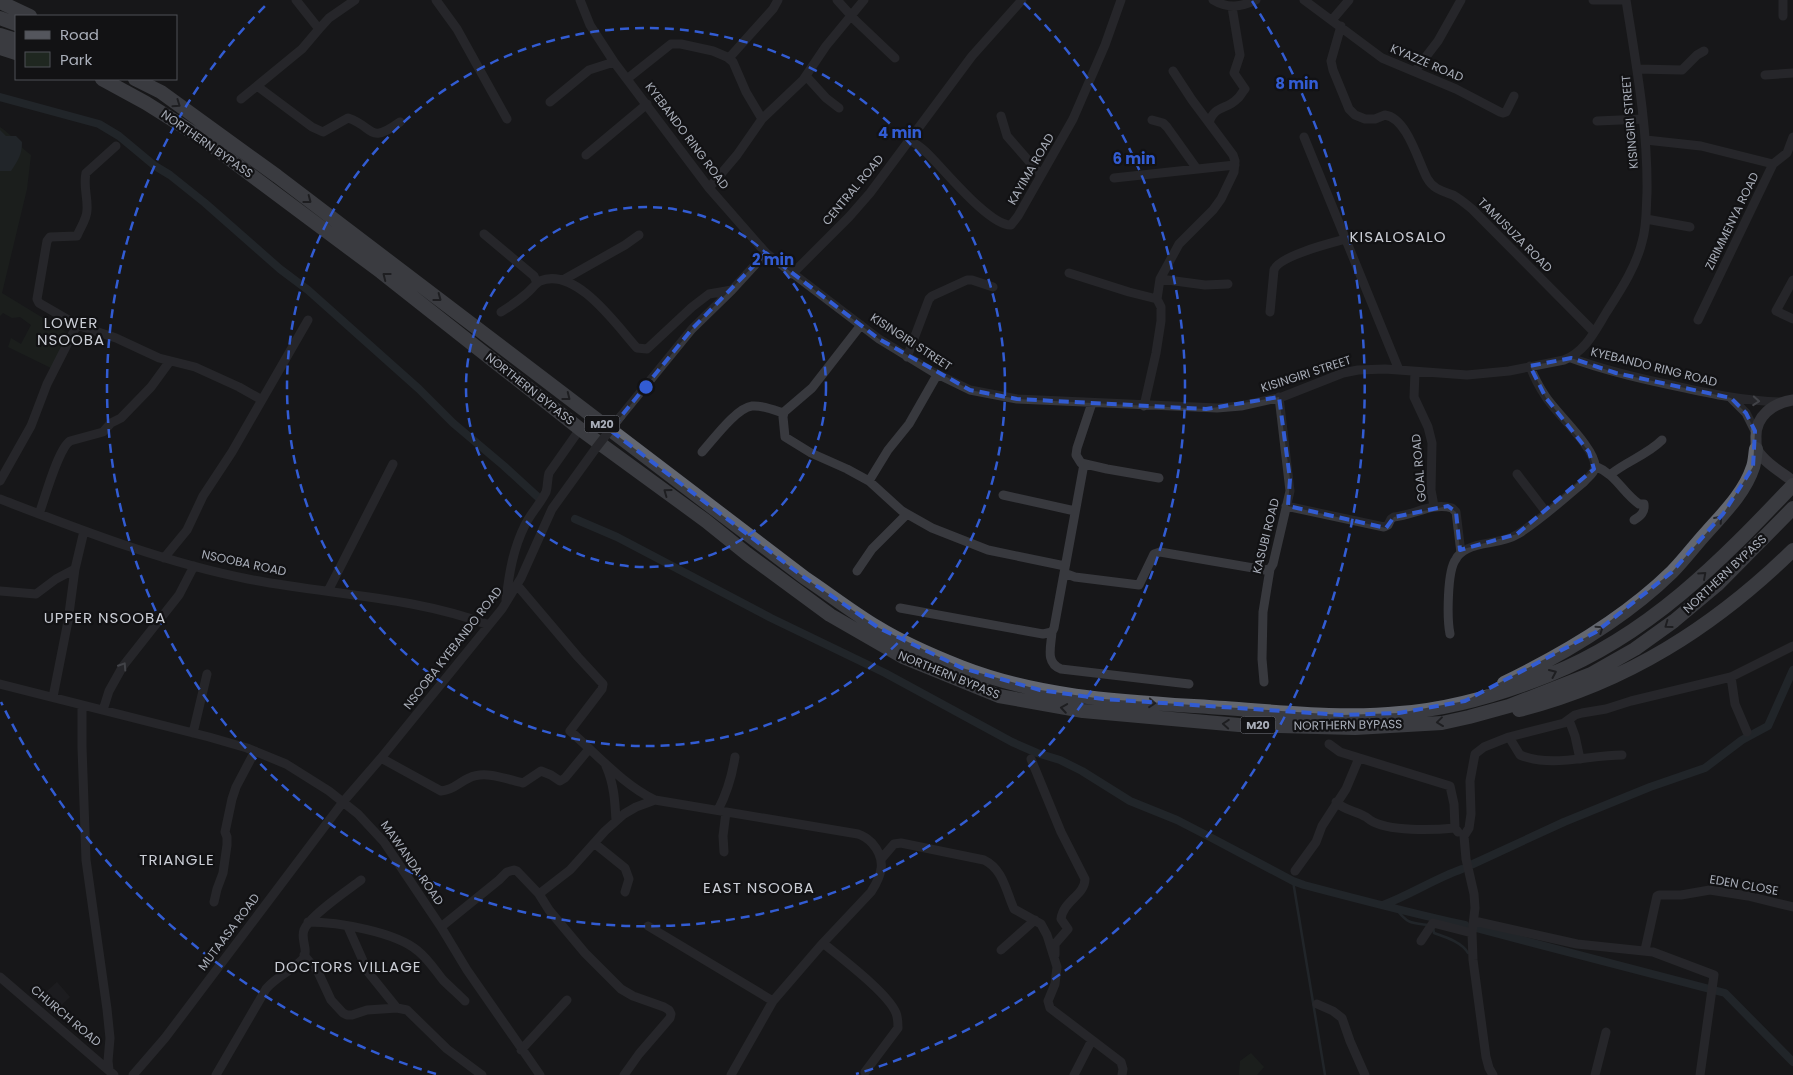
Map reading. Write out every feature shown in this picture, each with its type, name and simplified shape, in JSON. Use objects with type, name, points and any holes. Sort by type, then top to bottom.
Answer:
[{"type":"highway","points":[[0,2],[28,15]]},
{"type":"highway","points":[[0,18],[15,24]]},
{"type":"highway","points":[[0,34],[15,40]]},
{"type":"highway","points":[[0,48],[15,53]]},
{"type":"highway","name":"NORTHERN BYPASS","points":[[104,80],[146,103],[200,137],[381,272],[580,429],[830,615],[903,658],[1000,696],[1083,711],[1239,725],[1355,728],[1442,723],[1469,717],[1509,706],[1591,674],[1635,648],[1674,621],[1717,585],[1793,508]]},
{"type":"highway","name":"NORTHERN BYPASS","points":[[137,80],[161,92],[292,187],[805,578],[879,628],[962,668],[1002,681],[1040,690],[1103,699],[1290,713],[1342,715],[1400,714],[1465,701],[1508,690],[1550,674],[1589,656],[1627,634],[1664,609],[1706,573],[1793,483]]},
{"type":"highway","points":[[143,80],[161,92]]},
{"type":"highway","points":[[1465,701],[1530,670],[1596,632],[1637,603],[1672,572],[1723,514],[1744,486],[1753,467],[1756,449]]},
{"type":"highway","points":[[1469,717],[1490,718],[1547,703],[1584,690],[1630,670],[1706,625],[1773,570],[1793,550]]},
{"type":"highway","points":[[1773,570],[1793,558]]},
{"type":"main road","points":[[1787,401],[1763,413],[1756,431],[1756,449],[1793,483]]},
{"type":"street","points":[[296,0],[318,29]]},
{"type":"street","points":[[241,99],[302,49],[328,18],[355,0]]},
{"type":"street","points":[[436,0],[457,29],[507,119]]},
{"type":"street","name":"KYEBANDO RING ROAD","points":[[580,0],[590,25],[614,62],[709,188],[766,253],[792,274]]},
{"type":"street","points":[[729,58],[773,9],[778,0]]},
{"type":"street","points":[[837,0],[850,16],[894,58]]},
{"type":"street","points":[[709,188],[737,155],[762,119],[806,76],[819,55],[864,0]]},
{"type":"street","name":"CENTRAL ROAD","points":[[792,274],[849,217],[870,193],[972,56],[1022,0]]},
{"type":"street","name":"KAYIMA ROAD","points":[[910,140],[925,150],[982,209],[998,222],[1008,225],[1014,223],[1073,119],[1106,45],[1120,0]]},
{"type":"street","points":[[1213,0],[1232,7],[1241,6],[1256,0]]},
{"type":"street","name":"KYAZZE ROAD","points":[[1304,0],[1382,58],[1461,91],[1503,114],[1506,112],[1514,96]]},
{"type":"street","points":[[1332,20],[1348,0]]},
{"type":"street","points":[[1415,71],[1438,41],[1461,0]]},
{"type":"street","points":[[1593,0],[1626,0]]},
{"type":"street","name":"KISINGIRI STREET","points":[[792,274],[861,325],[937,375],[970,390],[1017,399],[1217,408],[1279,397],[1351,371],[1369,369],[1473,375],[1503,372],[1571,358],[1586,345],[1620,290],[1635,261],[1642,242],[1646,219],[1646,140],[1626,0]]},
{"type":"street","points":[[1783,0],[1783,16]]},
{"type":"street","points":[[1209,123],[1211,116],[1216,110],[1237,100],[1245,89],[1234,73],[1240,55],[1232,7]]},
{"type":"street","name":"TAMUSUZA ROAD","points":[[1341,26],[1331,61],[1349,109],[1355,116],[1364,119],[1370,120],[1385,114],[1392,117],[1415,148],[1428,179],[1434,188],[1462,200],[1594,332]]},
{"type":"street","points":[[627,79],[671,44],[681,44],[713,51],[729,58],[737,69],[746,92],[762,119]]},
{"type":"street","points":[[1637,69],[1682,70],[1697,55],[1704,51]]},
{"type":"street","points":[[550,102],[589,70],[614,62]]},
{"type":"street","points":[[1144,406],[1161,320],[1161,308],[1157,299],[1160,279],[1179,244],[1213,210],[1221,199],[1235,165],[1233,155],[1173,71]]},
{"type":"street","points":[[1765,76],[1793,73]]},
{"type":"street","points":[[806,76],[826,98],[839,108]]},
{"type":"street","points":[[257,86],[312,127],[323,132],[348,118],[371,132],[378,134],[385,133],[400,122]]},
{"type":"street","points":[[586,155],[646,104]]},
{"type":"street","points":[[1001,116],[1007,136],[1040,175]]},
{"type":"street","points":[[1597,121],[1643,119]]},
{"type":"street","points":[[1152,120],[1163,123],[1167,127],[1197,169]]},
{"type":"street","points":[[1304,137],[1399,370]]},
{"type":"street","name":"ZIRIMMENYA ROAD","points":[[1698,320],[1773,164],[1787,153],[1793,137]]},
{"type":"street","points":[[1646,140],[1701,146],[1773,164]]},
{"type":"street","points":[[116,146],[86,173],[84,192],[87,208],[86,217],[77,236],[50,237],[47,241],[37,299],[78,325],[116,338],[154,356],[195,367],[217,376],[262,400]]},
{"type":"street","points":[[1114,178],[1235,165]]},
{"type":"street","points":[[1646,219],[1690,227]]},
{"type":"street","points":[[484,234],[534,276],[537,283]]},
{"type":"street","points":[[562,280],[625,245],[639,235]]},
{"type":"street","points":[[1270,312],[1274,270],[1277,264],[1308,250],[1346,239]]},
{"type":"street","points":[[500,312],[520,299],[542,280],[562,280],[578,287],[587,294],[637,348],[647,349],[692,307],[709,294],[732,290],[766,253]]},
{"type":"street","points":[[1069,273],[1157,299]]},
{"type":"street","points":[[1160,279],[1205,285],[1228,284]]},
{"type":"street","points":[[907,357],[929,299],[932,296],[967,280],[993,287]]},
{"type":"street","points":[[1793,280],[1776,312],[1793,319]]},
{"type":"street","name":"NSOOBA KYEBANDO ROAD","points":[[343,802],[381,758],[506,603],[517,585],[552,509],[596,448],[692,329],[732,290]]},
{"type":"street","points":[[164,558],[187,530],[203,496],[232,452],[308,320]]},
{"type":"street","points":[[0,480],[20,449],[47,384],[78,325]]},
{"type":"street","points":[[783,413],[812,388],[861,325]]},
{"type":"street","name":"KYEBANDO RING ROAD","points":[[1571,358],[1616,373],[1731,398],[1757,401],[1787,401]]},
{"type":"street","points":[[39,514],[60,454],[66,444],[70,441],[103,432],[121,418],[151,387],[170,361]]},
{"type":"street","points":[[1530,366],[1546,398],[1586,447],[1595,466],[1611,474],[1630,498],[1639,504],[1644,504],[1644,509],[1640,516],[1634,520]]},
{"type":"street","name":"GOAL ROAD","points":[[1415,372],[1414,397],[1428,427],[1432,444],[1431,490],[1434,506],[1448,506],[1455,510],[1461,553]]},
{"type":"street","points":[[869,481],[888,450],[910,424],[937,375]]},
{"type":"street","name":"KASUBI ROAD","points":[[1264,682],[1262,659],[1263,612],[1270,569],[1273,564],[1289,496],[1290,479],[1279,397]]},
{"type":"street","name":"KYEBANDO RING ROAD","points":[[1731,398],[1746,413],[1756,431]]},
{"type":"street","points":[[1092,402],[1077,448],[1078,459],[1084,464],[1159,478]]},
{"type":"street","points":[[702,452],[736,415],[748,407],[758,406],[783,413]]},
{"type":"street","points":[[783,413],[786,438],[811,453],[869,481],[906,514],[932,528],[988,550],[1064,570],[1075,577],[1139,584],[1154,554],[1160,552],[1223,561],[1265,570],[1270,569]]},
{"type":"street","points":[[506,603],[510,571],[518,541],[531,515],[545,494],[549,473],[580,429]]},
{"type":"street","points":[[1611,474],[1618,468],[1648,452],[1662,440]]},
{"type":"street","points":[[328,591],[393,464]]},
{"type":"street","points":[[1084,464],[1052,632],[1051,662],[1055,667],[1061,669],[1189,684]]},
{"type":"street","points":[[1450,634],[1448,623],[1451,576],[1453,564],[1461,553],[1470,548],[1511,538],[1590,476],[1595,466]]},
{"type":"street","points":[[1517,474],[1546,512]]},
{"type":"street","points":[[1003,495],[1076,511]]},
{"type":"street","name":"NSOOBA ROAD","points":[[0,499],[84,531],[194,566],[250,580],[414,605],[456,614],[489,625]]},
{"type":"street","points":[[1286,506],[1384,527],[1388,525],[1392,518],[1418,513],[1434,506]]},
{"type":"street","points":[[857,571],[872,549],[906,514]]},
{"type":"street","points":[[53,697],[68,621],[75,570],[84,531]]},
{"type":"street","points":[[102,710],[123,666],[179,595],[194,566]]},
{"type":"street","points":[[0,591],[36,594],[56,578],[75,570]]},
{"type":"street","points":[[517,585],[603,684],[602,689],[570,731],[604,763],[642,793],[655,800],[819,829],[858,834],[868,839],[879,851],[882,858],[882,866],[877,882],[871,892],[823,943],[774,1001],[731,1075]]},
{"type":"street","points":[[900,608],[1043,634],[1052,632]]},
{"type":"street","points":[[1493,1075],[1486,1057],[1473,960],[1474,894],[1466,858],[1464,836],[1469,828],[1471,814],[1470,781],[1475,754],[1484,747],[1509,737],[1572,720],[1594,710],[1606,709],[1631,701],[1731,677],[1793,646]]},
{"type":"street","points":[[192,733],[207,674]]},
{"type":"street","points":[[1731,677],[1735,704],[1747,732]]},
{"type":"street","name":"MAWANDA ROAD","points":[[0,684],[255,751],[286,764],[343,802],[378,835],[441,927],[467,970],[540,1075]]},
{"type":"street","points":[[82,705],[86,860],[107,1009],[110,1038],[108,1061],[112,1072]]},
{"type":"street","points":[[1572,720],[1580,759]]},
{"type":"street","points":[[1509,737],[1517,752],[1525,757],[1551,761],[1622,755]]},
{"type":"street","points":[[1329,744],[1340,752],[1450,786],[1454,804],[1455,828],[1464,836]]},
{"type":"street","points":[[381,758],[440,791],[455,787],[476,775],[487,775],[523,783],[541,771],[560,781],[565,778],[589,749]]},
{"type":"street","points":[[214,902],[223,872],[227,845],[225,832],[232,799],[236,787],[255,751]]},
{"type":"street","points":[[724,852],[722,811],[735,757]]},
{"type":"street","points":[[1031,758],[1061,832],[1085,879],[1083,888],[1063,909],[1061,919],[1068,929],[1055,944],[1056,984],[1048,1000],[1050,1008],[1121,1062],[1123,1068],[1122,1075]]},
{"type":"street","points":[[1295,871],[1316,842],[1322,826],[1349,782],[1359,758]]},
{"type":"street","points":[[604,763],[613,785],[616,821]]},
{"type":"street","points":[[539,894],[570,870],[616,821],[630,810],[655,800]]},
{"type":"street","name":"MUTAASA ROAD","points":[[132,1075],[165,1038],[343,802]]},
{"type":"street","points":[[1336,802],[1371,821],[1406,829],[1434,830],[1455,828]]},
{"type":"street","points":[[594,843],[625,868],[629,879],[625,892]]},
{"type":"street","points":[[882,858],[894,844],[901,843],[984,860],[995,866],[1004,881],[1014,909],[1041,924],[1057,967]]},
{"type":"street","points":[[441,927],[510,870],[517,872],[539,894],[549,910],[585,954],[621,989],[633,996],[669,1010],[670,1018],[639,1054],[624,1075]]},
{"type":"street","points":[[216,1075],[266,989],[272,982],[301,961],[304,955],[303,934],[308,922],[361,880]]},
{"type":"street","name":"EDEN CLOSE","points":[[1645,950],[1656,896],[1659,895],[1680,895],[1710,890],[1748,896],[1793,907]]},
{"type":"street","points":[[1001,950],[1035,920]]},
{"type":"street","points":[[1474,921],[1577,944],[1645,950],[1712,974],[1715,977],[1700,1075]]},
{"type":"street","points":[[308,922],[328,922],[379,933],[407,942],[423,955],[465,1001]]},
{"type":"street","points":[[648,926],[774,1001]]},
{"type":"street","points":[[1421,941],[1431,926],[1472,933]]},
{"type":"street","points":[[348,927],[368,972],[400,1008]]},
{"type":"street","points":[[823,943],[879,991],[895,1010],[898,1028],[864,1072]]},
{"type":"street","points":[[304,955],[318,972],[331,1000],[347,1016],[367,1010],[400,1008],[410,1012],[454,1056],[482,1075]]},
{"type":"street","name":"CHURCH ROAD","points":[[0,977],[112,1072]]},
{"type":"street","points":[[521,1050],[567,1000]]},
{"type":"street","points":[[1317,1004],[1334,1011],[1342,1018],[1365,1075]]},
{"type":"street","points":[[1595,1075],[1606,1032]]},
{"type":"street","points":[[1074,1075],[1092,1040]]},
{"type":"highlighted area","points":[[766,253],[879,339],[970,390],[1017,399],[1206,409],[1279,397],[1290,479],[1288,506],[1386,528],[1394,517],[1448,506],[1456,512],[1460,550],[1517,534],[1594,469],[1589,452],[1546,398],[1530,366],[1571,358],[1616,373],[1731,398],[1746,413],[1755,431],[1753,467],[1723,514],[1672,572],[1596,632],[1465,701],[1399,713],[1342,715],[1103,699],[1040,690],[962,668],[879,628],[805,578],[610,430],[692,329]]},
{"type":"shaded area","points":[[0,130],[6,136],[16,136],[22,142],[18,160],[11,171],[0,171]]},
{"type":"shaded area","points":[[57,982],[70,997],[52,1014],[38,999]]},
{"type":"green space","points":[[0,127],[31,155],[27,189],[2,293],[66,332],[68,338],[53,369],[8,347],[11,338],[21,344],[31,325],[20,317],[12,318],[3,313],[0,316]]},
{"type":"green space","points":[[1251,1053],[1264,1067],[1257,1075],[1239,1075],[1240,1061]]},
{"type":"waterway","points":[[0,97],[99,124],[119,136],[155,166],[170,175],[205,203],[280,269],[308,290],[419,389],[453,423],[540,499]]},
{"type":"waterway","points":[[575,519],[617,537],[771,618],[885,673],[1012,742],[1037,753],[1060,760],[1082,771],[1130,801],[1177,820],[1293,881],[1364,901],[1465,925]]},
{"type":"waterway","points":[[1473,864],[1564,822],[1650,787],[1705,768],[1742,740],[1768,726],[1793,670]]},
{"type":"waterway","points":[[1383,905],[1462,869]]},
{"type":"waterway","points":[[1293,881],[1325,1075]]},
{"type":"waterway","points":[[1397,910],[1410,922],[1428,925]]},
{"type":"waterway","points":[[1433,927],[1434,933],[1458,943],[1468,953]]},
{"type":"waterway","points":[[1476,928],[1725,993],[1793,1062]]},
{"type":"district","name":"KISALOSALO","points":[[1398,237]]},
{"type":"district","name":"LOWER NSOOBA","points":[[71,332]]},
{"type":"district","name":"UPPER NSOOBA","points":[[105,618]]},
{"type":"district","name":"TRIANGLE","points":[[177,860]]},
{"type":"district","name":"EAST NSOOBA","points":[[759,888]]},
{"type":"district","name":"DOCTORS VILLAGE","points":[[348,967]]}]
